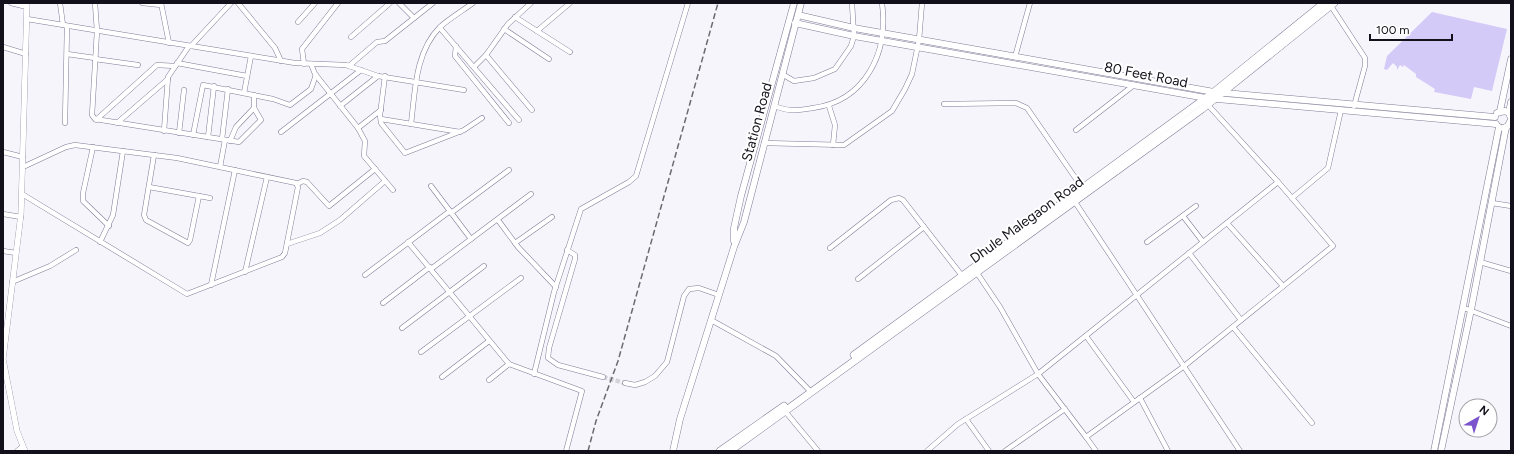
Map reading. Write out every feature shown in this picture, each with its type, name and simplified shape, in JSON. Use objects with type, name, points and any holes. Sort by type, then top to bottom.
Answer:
[{"type":"main road","name":"Station Road","points":[[734,247],[734,228],[741,196],[794,3]]},
{"type":"main road","name":"Station Road","points":[[673,451],[680,419],[734,247],[743,225],[801,3]]},
{"type":"main road","name":"Dhule Malegaon Road","points":[[730,451],[783,409],[1215,95],[1223,93],[1330,4]]},
{"type":"main road","points":[[1215,95],[1330,4]]},
{"type":"main road","name":"80 Feet Road","points":[[798,15],[882,33],[919,43],[1134,85],[1207,101]]},
{"type":"main road","name":"80 Feet Road","points":[[795,23],[854,36],[919,43],[1015,57],[1215,95],[1341,110],[1497,125],[1510,119]]},
{"type":"main road","points":[[1495,117],[1500,111],[1511,59]]},
{"type":"main road","points":[[1223,93],[1354,106],[1495,117]]},
{"type":"main road","points":[[1073,199],[1083,189],[1207,101]]},
{"type":"main road","points":[[1441,451],[1510,119],[1511,102]]},
{"type":"main road","points":[[1500,111],[1510,119]]},
{"type":"main road","points":[[1434,451],[1464,308],[1497,125],[1495,117]]},
{"type":"main road","points":[[720,451],[783,409]]},
{"type":"street","points":[[11,3],[27,5],[21,217],[3,359],[4,377],[17,431],[24,448],[16,451]]},
{"type":"street","points":[[60,3],[65,26],[65,123]]},
{"type":"street","points":[[95,3],[97,31],[92,115],[96,120],[225,140],[241,141],[261,119],[254,108],[254,95]]},
{"type":"street","points":[[142,3],[161,4],[169,43]]},
{"type":"street","points":[[117,123],[168,79],[176,64],[190,46],[231,3]]},
{"type":"street","points":[[238,3],[274,48],[281,61]]},
{"type":"street","points":[[298,22],[315,3]]},
{"type":"street","points":[[304,64],[302,49],[338,3]]},
{"type":"street","points":[[351,37],[390,3]]},
{"type":"street","points":[[400,3],[414,18]]},
{"type":"street","points":[[349,66],[377,42],[385,41],[433,3]]},
{"type":"street","points":[[411,124],[417,81],[424,50],[440,28],[473,3]]},
{"type":"street","points":[[474,67],[486,55],[504,29],[531,3]]},
{"type":"street","points":[[537,31],[570,3]]},
{"type":"street","points":[[534,374],[556,286],[581,209],[629,182],[636,176],[688,3]]},
{"type":"street","points":[[782,74],[794,81],[814,78],[835,69],[852,46],[854,28],[852,3]]},
{"type":"street","points":[[774,106],[791,112],[829,106],[851,94],[861,85],[876,56],[881,40],[882,3]]},
{"type":"street","points":[[764,143],[844,145],[892,111],[906,89],[912,74],[919,43],[922,3]]},
{"type":"street","points":[[1015,57],[1030,3]]},
{"type":"street","points":[[1330,4],[1365,58],[1365,66],[1354,106]]},
{"type":"street","points":[[515,17],[570,52]]},
{"type":"street","points":[[27,19],[281,61],[304,64],[349,66],[378,76],[417,81],[464,90]]},
{"type":"street","points":[[440,28],[519,120]]},
{"type":"street","points":[[504,29],[549,59]]},
{"type":"street","points":[[456,46],[455,56],[510,123]]},
{"type":"street","points":[[3,47],[26,54]]},
{"type":"street","points":[[66,54],[138,65]]},
{"type":"street","points":[[486,55],[532,110]]},
{"type":"street","points":[[244,93],[251,56]]},
{"type":"street","points":[[96,120],[157,65],[176,64],[247,76]]},
{"type":"street","points":[[311,64],[316,75],[358,128],[364,142],[364,156],[393,190]]},
{"type":"street","points":[[281,132],[360,70]]},
{"type":"street","points":[[193,135],[201,87],[205,84],[290,105],[311,89],[316,75]]},
{"type":"street","points":[[340,106],[378,76]]},
{"type":"street","points":[[385,76],[380,119],[403,152],[407,153],[460,132],[482,118]]},
{"type":"street","points":[[164,131],[168,79]]},
{"type":"street","points":[[1076,130],[1134,85]]},
{"type":"street","points":[[208,137],[214,86]]},
{"type":"street","points":[[220,167],[225,140],[228,89]]},
{"type":"street","points":[[179,133],[184,90]]},
{"type":"street","points":[[1086,437],[1183,367],[1333,246],[1207,101]]},
{"type":"street","points":[[944,104],[1016,104],[1027,108],[1083,189]]},
{"type":"street","points":[[829,106],[835,125],[833,145]]},
{"type":"street","points":[[225,140],[254,108]]},
{"type":"street","points":[[358,128],[381,110]]},
{"type":"street","points":[[1292,198],[1328,168],[1341,110]]},
{"type":"street","points":[[380,119],[460,132]]},
{"type":"street","points":[[23,168],[70,146],[123,151],[220,167],[296,184],[303,181],[307,182],[329,206],[375,169]]},
{"type":"street","points":[[93,148],[83,193],[83,201],[109,226]]},
{"type":"street","points":[[100,242],[113,215],[123,151]]},
{"type":"street","points":[[3,152],[23,157]]},
{"type":"street","points":[[154,155],[144,215],[146,220],[187,243],[190,240],[199,196]]},
{"type":"street","points":[[211,285],[235,170]]},
{"type":"street","points":[[365,275],[408,242],[509,170]]},
{"type":"street","points":[[246,272],[267,177]]},
{"type":"street","points":[[287,244],[320,233],[340,220],[385,181]]},
{"type":"street","points":[[927,451],[966,419],[1038,374],[1278,182]]},
{"type":"street","points":[[22,194],[184,294],[280,258],[285,253],[287,244],[298,187],[296,184]]},
{"type":"street","points":[[431,186],[471,239]]},
{"type":"street","points":[[149,187],[210,198]]},
{"type":"street","points":[[383,302],[498,220],[531,194]]},
{"type":"street","points":[[830,248],[895,198],[903,200],[964,278]]},
{"type":"street","points":[[1073,199],[1183,367],[1234,439],[1240,451]]},
{"type":"street","points":[[1492,203],[1511,206]]},
{"type":"street","points":[[1147,242],[1196,206]]},
{"type":"street","points":[[3,214],[21,217]]},
{"type":"street","points":[[1183,216],[1203,242]]},
{"type":"street","points":[[515,243],[552,217]]},
{"type":"street","points":[[498,220],[515,243],[556,286]]},
{"type":"street","points":[[1227,223],[1283,286]]},
{"type":"street","points":[[858,279],[924,227]]},
{"type":"street","points":[[408,242],[509,364],[582,391],[566,451]]},
{"type":"street","points":[[12,282],[50,266],[76,250]]},
{"type":"street","points":[[567,250],[575,255],[575,259],[549,348],[548,358],[558,365],[603,377]]},
{"type":"street","points":[[3,251],[16,253]]},
{"type":"street","points":[[1189,254],[1241,320]]},
{"type":"street","points":[[1480,262],[1511,271]]},
{"type":"street","points":[[402,328],[484,266]]},
{"type":"street","points":[[976,270],[1000,307],[1038,374],[1096,451]]},
{"type":"street","points":[[421,352],[521,278]]},
{"type":"street","points":[[625,383],[635,386],[645,382],[655,376],[667,362],[684,296],[689,289],[699,288],[719,295]]},
{"type":"street","points":[[1464,308],[1511,326]]},
{"type":"street","points":[[711,320],[776,356],[810,390]]},
{"type":"street","points":[[1233,327],[1312,423]]},
{"type":"street","points":[[1086,336],[1134,402]]},
{"type":"street","points":[[442,377],[489,341]]},
{"type":"street","points":[[489,380],[509,364]]},
{"type":"street","points":[[1140,398],[1168,451]]},
{"type":"street","points":[[783,409],[818,451]]},
{"type":"street","points":[[1004,451],[1065,409]]},
{"type":"street","points":[[966,419],[988,451]]},
{"type":"shaded area","points":[[1432,12],[1507,29],[1492,91],[1474,87],[1471,99],[1434,92],[1435,89],[1416,77],[1416,74],[1404,65],[1403,67],[1400,65],[1397,70],[1397,67],[1393,63],[1387,70],[1384,69],[1387,56]]},
{"type":"tunnel","points":[[603,377],[625,383]]},
{"type":"railway","points":[[588,451],[596,421],[618,361],[718,3]]}]
